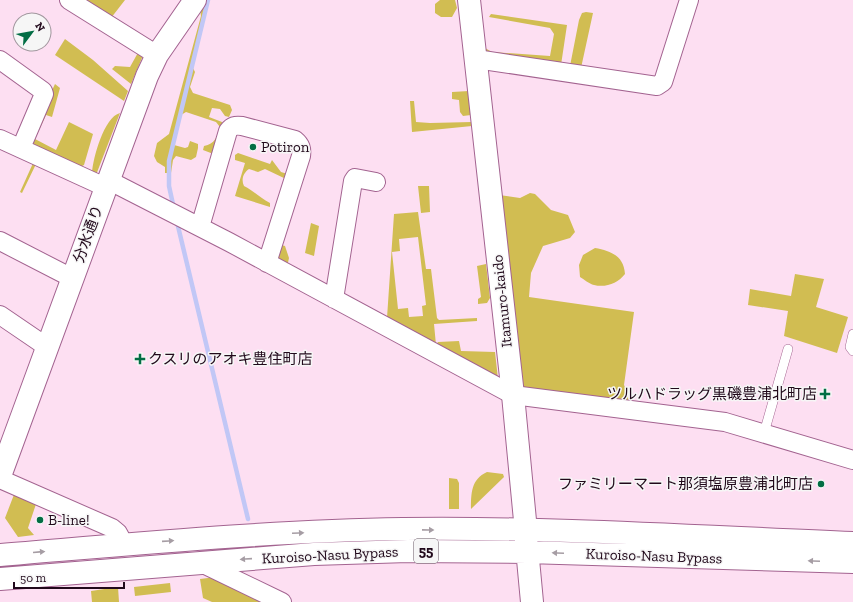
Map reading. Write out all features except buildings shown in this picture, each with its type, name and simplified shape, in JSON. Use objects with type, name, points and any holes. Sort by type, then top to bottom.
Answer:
[{"type":"main road","name":"分水通り","points":[[2,467],[147,76],[157,55],[195,0]]},
{"type":"main road","name":"Itamuro-kaido","points":[[469,0],[513,395],[532,602]]},
{"type":"main road","name":"Kuroiso-Nasu Bypass","points":[[0,555],[124,544],[320,532],[396,530],[526,541],[853,562]]},
{"type":"main road","name":"Kuroiso-Nasu Bypass","points":[[0,579],[314,554],[408,551],[526,541],[853,543]]},
{"type":"street","points":[[68,0],[157,55]]},
{"type":"street","points":[[476,59],[657,86],[663,82],[689,0]]},
{"type":"street","points":[[0,60],[43,90],[44,94],[21,148]]},
{"type":"street","points":[[200,227],[228,131],[231,127],[236,125],[242,126],[295,140],[302,150],[301,156],[268,263]]},
{"type":"street","points":[[0,139],[107,183],[200,227],[513,395],[725,422],[853,460]]},
{"type":"street","points":[[334,299],[353,181],[355,178],[376,182]]},
{"type":"street","points":[[0,241],[72,278]]},
{"type":"street","points":[[0,315],[47,347]]},
{"type":"street","points":[[2,467],[112,528],[118,533],[124,544]]},
{"type":"street","points":[[201,563],[282,602]]},
{"type":"lane","points":[[853,334],[850,347],[853,351]]},
{"type":"lane","points":[[764,433],[788,349]]},
{"type":"shaded area","points":[[81,0],[125,0],[111,18]]},
{"type":"shaded area","points":[[206,0],[209,0],[193,68],[195,72],[190,87],[193,93],[230,105],[232,110],[229,117],[225,116],[220,109],[212,108],[209,117],[222,122],[223,127],[216,155],[203,150],[204,146],[211,144],[217,137],[220,127],[216,122],[186,112],[181,115],[173,142],[174,145],[185,148],[188,147],[190,141],[198,144],[196,157],[191,160],[176,156],[173,160],[171,173],[165,173],[165,167],[157,162],[154,156],[157,143],[169,134],[201,16],[200,8]]},
{"type":"shaded area","points":[[440,0],[455,0],[457,8],[452,17],[441,17],[435,13],[435,4]]},
{"type":"shaded area","points":[[582,13],[593,13],[581,68],[570,66],[579,20]]},
{"type":"shaded area","points":[[491,14],[567,25],[561,65],[486,55],[485,48],[492,52],[550,56],[554,34],[550,28],[489,17]]},
{"type":"shaded area","points":[[65,39],[93,60],[128,91],[124,101],[55,55]]},
{"type":"shaded area","points":[[140,49],[144,53],[131,84],[112,69],[115,66],[130,67]]},
{"type":"shaded area","points":[[55,84],[60,88],[52,117],[46,115],[35,139],[56,150],[69,122],[93,134],[84,165],[78,168],[33,146],[30,137]]},
{"type":"shaded area","points":[[469,91],[471,115],[463,116],[460,112],[459,100],[452,99],[452,92]]},
{"type":"shaded area","points":[[410,101],[414,101],[416,122],[472,122],[472,126],[412,132]]},
{"type":"shaded area","points":[[120,113],[96,175],[92,173],[100,139],[109,122],[114,116]]},
{"type":"shaded area","points":[[238,153],[270,164],[272,160],[281,172],[291,175],[286,179],[265,169],[258,172],[249,169],[245,172],[243,179],[244,186],[270,203],[270,207],[235,196],[245,163],[235,160],[235,155]]},
{"type":"shaded area","points":[[34,161],[37,162],[22,193],[20,192]]},
{"type":"shaded area","points":[[418,186],[429,186],[430,212],[421,213]]},
{"type":"shaded area","points":[[530,193],[535,194],[551,210],[568,215],[575,232],[570,238],[543,246],[531,273],[529,297],[634,312],[624,385],[627,391],[629,404],[521,391],[499,195],[520,198]]},
{"type":"shaded area","points":[[418,212],[426,269],[431,269],[437,318],[439,320],[477,318],[477,321],[434,324],[436,345],[387,318],[394,214]],"holes":[[[418,237],[426,305],[422,306],[423,316],[409,317],[408,308],[398,309],[392,252],[400,251],[399,239]]]},
{"type":"shaded area","points":[[311,223],[319,226],[314,256],[305,253]]},
{"type":"shaded area","points":[[278,244],[285,246],[289,258],[287,267],[274,260]]},
{"type":"shaded area","points":[[595,248],[616,255],[622,263],[625,274],[619,280],[611,284],[598,286],[590,284],[580,277],[579,265],[583,255]]},
{"type":"shaded area","points":[[486,264],[490,298],[487,303],[478,304],[478,299],[481,297],[477,266]]},
{"type":"shaded area","points":[[795,274],[824,279],[816,307],[848,317],[837,353],[784,336],[788,311],[748,305],[750,289],[791,296]]},
{"type":"shaded area","points":[[459,341],[461,351],[495,352],[498,379],[436,345],[438,342]]},
{"type":"shaded area","points":[[487,472],[503,474],[504,477],[471,509],[471,498],[475,483]]},
{"type":"shaded area","points":[[449,478],[457,479],[459,483],[459,509],[449,509]]},
{"type":"shaded area","points":[[15,492],[37,501],[28,528],[34,535],[18,537],[5,518]]},
{"type":"shaded area","points":[[216,577],[273,602],[212,602],[203,598],[200,579]]},
{"type":"shaded area","points":[[170,583],[171,592],[135,596],[134,587]]},
{"type":"shaded area","points":[[118,587],[119,602],[92,602],[91,591]]},
{"type":"waterway","points":[[174,209],[169,186],[169,161],[208,0]]},
{"type":"waterway","points":[[177,222],[248,519]]},
{"type":"place","name":"Potiron","points":[[253,147]]},
{"type":"place","name":"クスリのアオキ豊住町店","points":[[140,359]]},
{"type":"place","name":"ツルハドラッグ黒磯豊浦北町店","points":[[825,394]]},
{"type":"place","name":"ファミリーマート那須塩原豊浦北町店","points":[[821,484]]},
{"type":"place","name":"B-line!","points":[[40,520]]}]
